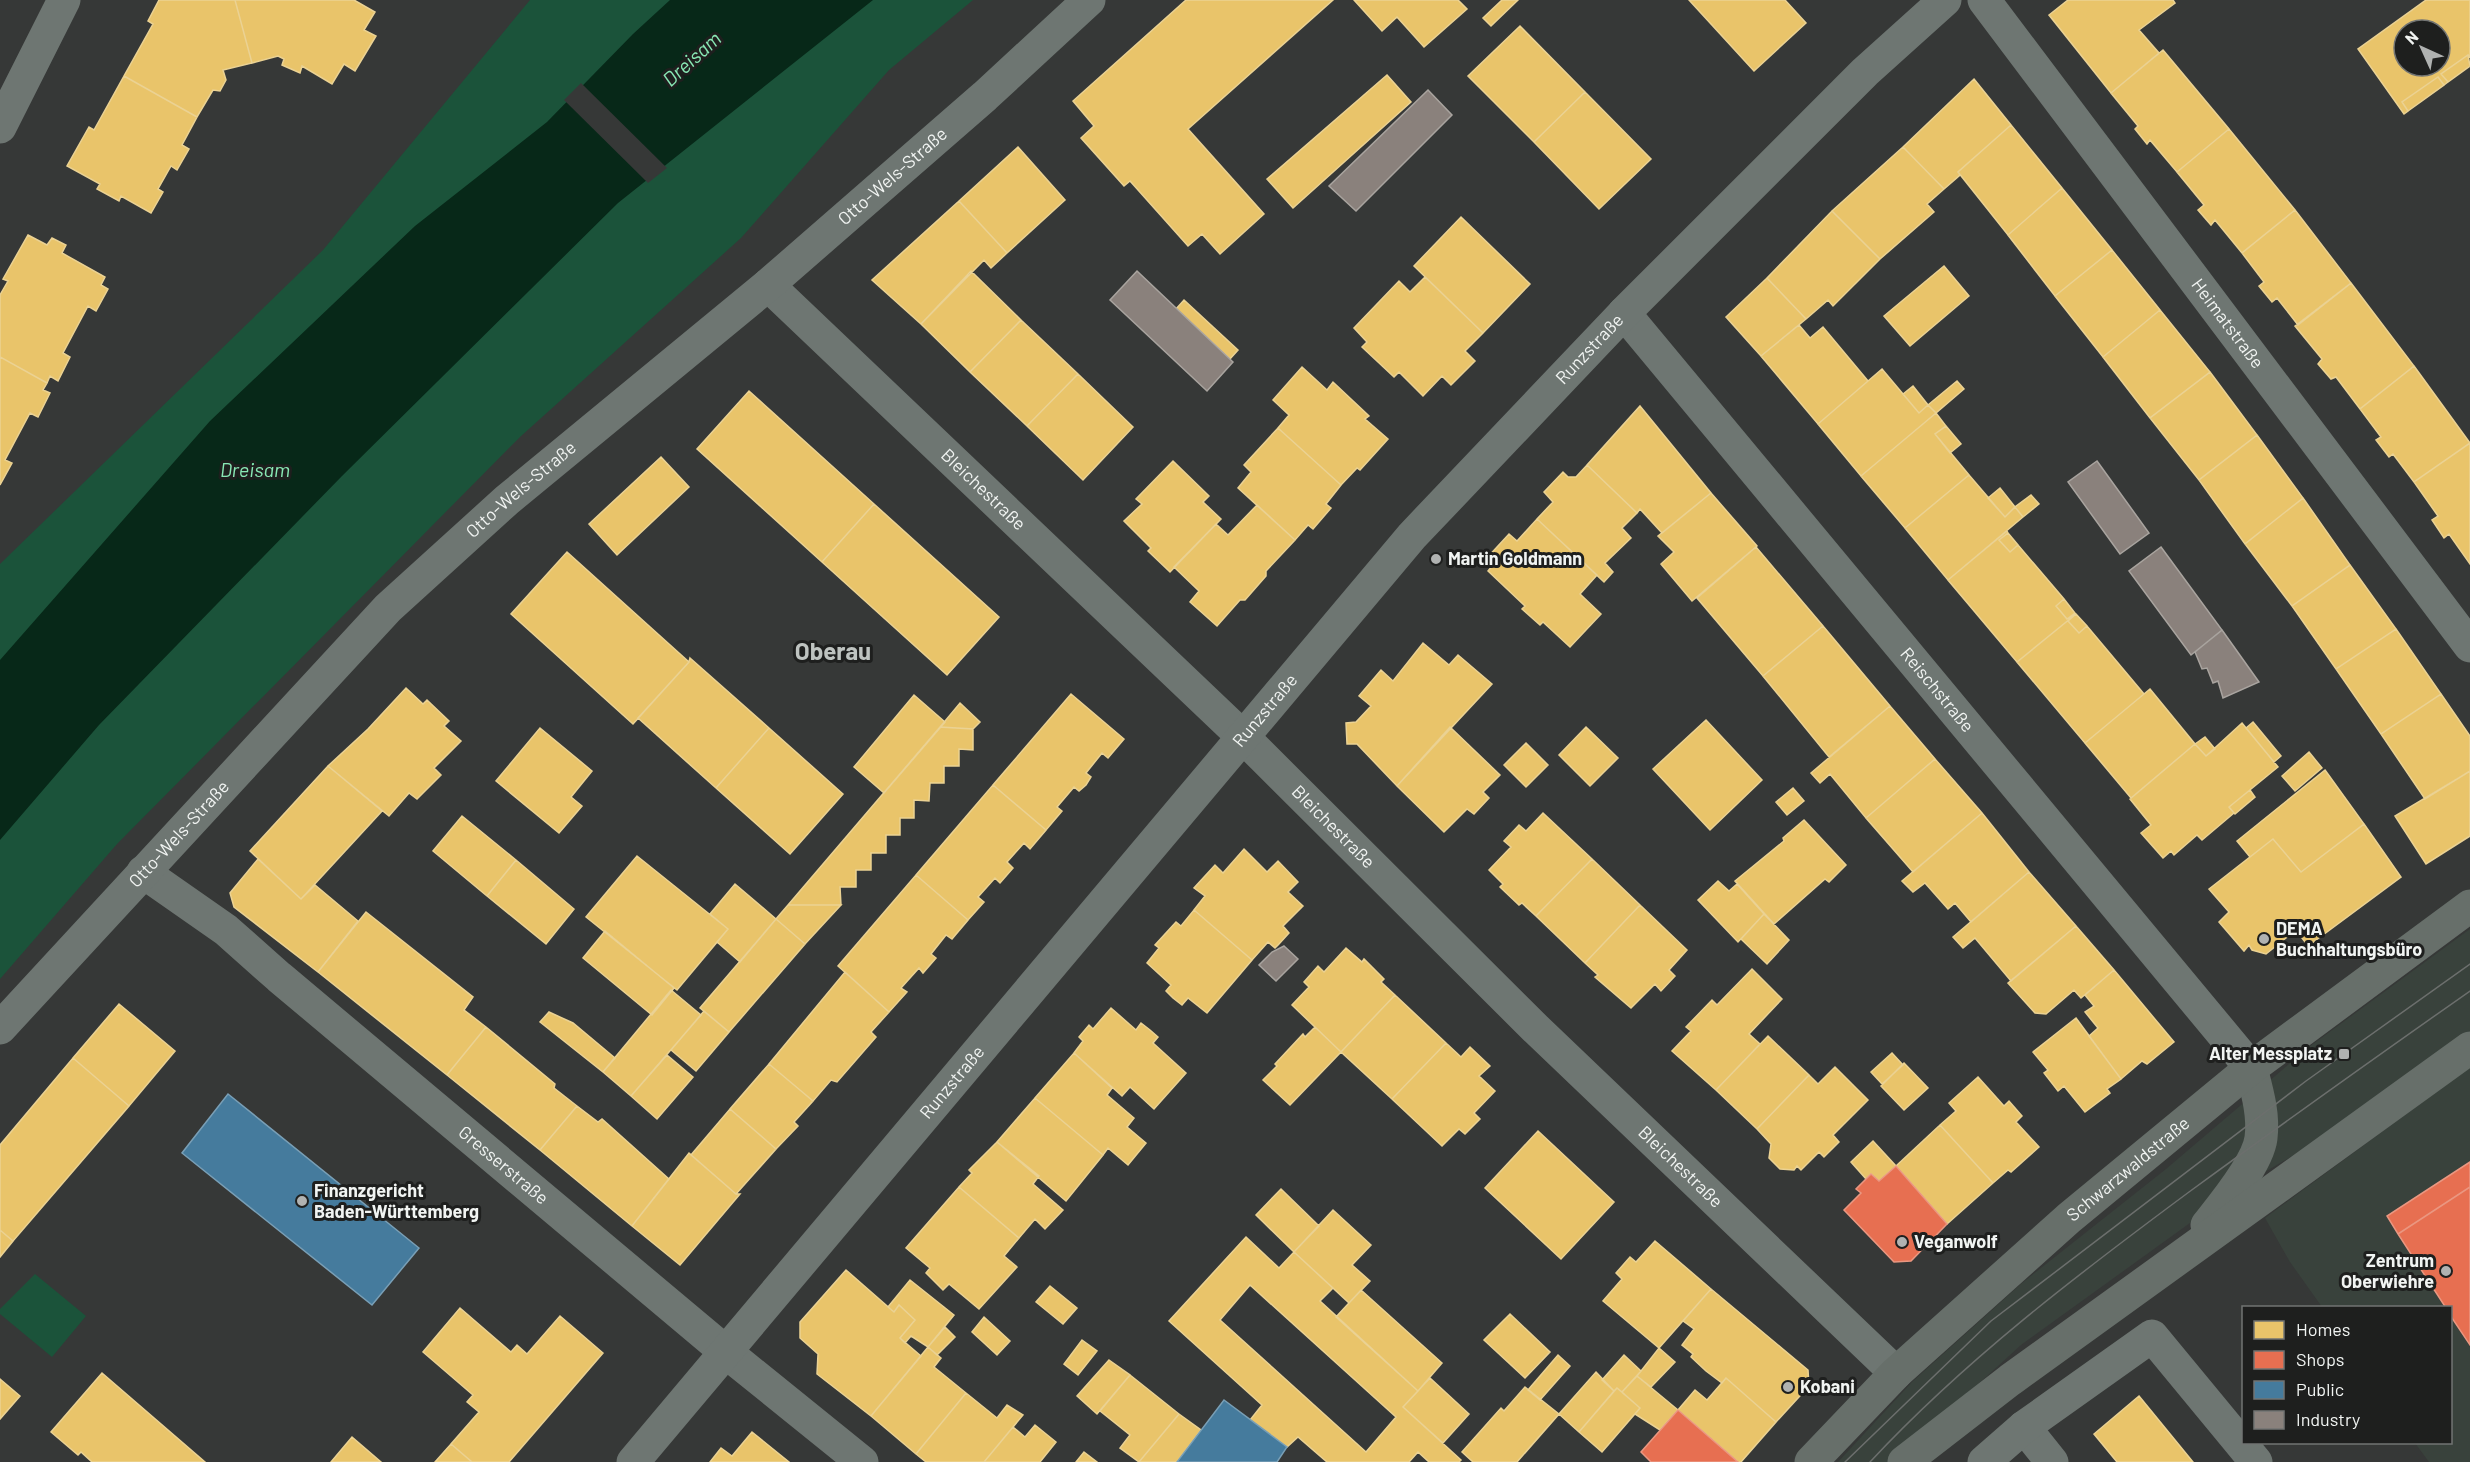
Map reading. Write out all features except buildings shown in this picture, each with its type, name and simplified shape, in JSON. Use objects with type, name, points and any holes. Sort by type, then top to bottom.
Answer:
[{"type":"main road","name":"Schwarzwaldstraße","points":[[1811,1462],[1896,1373],[2069,1218],[2251,1068],[2470,906]]},
{"type":"main road","points":[[1904,1462],[2010,1380],[2470,1048]]},
{"type":"main road","points":[[2181,1257],[2241,1181],[2261,1139],[2260,1100],[2251,1068]]},
{"type":"street","points":[[0,127],[64,0]]},
{"type":"street","name":"Otto-Wels-Straße","points":[[0,1028],[388,608],[423,574],[507,500],[768,285],[985,96],[1089,0]]},
{"type":"street","name":"Runzstraße","points":[[633,1462],[1412,536],[1624,314],[1865,72],[1945,0]]},
{"type":"street","name":"Heimatstraße","points":[[1984,0],[2470,646]]},
{"type":"street","name":"Bleichestraße","points":[[768,285],[1242,736],[1535,1028],[1896,1373]]},
{"type":"street","name":"Reischstraße","points":[[1624,314],[2251,1068]]},
{"type":"street","name":"Gresserstraße","points":[[143,872],[226,930],[727,1353],[862,1462]]},
{"type":"street","points":[[1984,1462],[2024,1427],[2152,1336],[2256,1462]]},
{"type":"street","points":[[2024,1427],[2052,1462]]},
{"type":"shaded area","points":[[530,0],[973,0],[889,70],[741,238],[520,437],[117,844],[0,979],[0,564],[323,250]]},
{"type":"shaded area","points":[[2470,929],[2470,1035],[2348,1124],[2244,1184],[2021,1345],[1893,1462],[1838,1462],[1912,1382],[2022,1283],[2166,1169],[2309,1047]]},
{"type":"shaded area","points":[[2470,1067],[2470,1462],[2429,1462],[2416,1444],[2452,1444],[2452,1306],[2321,1306],[2290,1262],[2265,1218]]},
{"type":"shaded area","points":[[35,1274],[86,1316],[52,1357],[0,1314],[0,1309]]},
{"type":"water","name":"Dreisam","points":[[670,0],[873,0],[618,203],[342,476],[99,725],[0,840],[0,660],[210,421],[415,226],[547,122],[633,34]]},
{"type":"pier","points":[[581,83],[667,168],[648,183],[564,100]]},
{"type":"tram line","points":[[1845,1462],[1991,1321],[2306,1081],[2470,964]]},
{"type":"tram line","points":[[1870,1462],[1944,1388],[2064,1287],[2189,1192],[2470,991]]},
{"type":"place","name":"Martin Goldmann","points":[[1436,559]]},
{"type":"place","name":"DEMA Buchhaltungsbüro","points":[[2264,939]]},
{"type":"place","name":"Alter Messplatz","points":[[2344,1054]]},
{"type":"place","name":"Finanzgericht Baden-Württemberg","points":[[302,1201]]},
{"type":"place","name":"Veganwolf","points":[[1902,1242]]},
{"type":"place","name":"Zentrum Oberwiehre","points":[[2446,1271]]},
{"type":"place","name":"Kobani","points":[[1788,1387]]},
{"type":"district","name":"Oberau","points":[[833,652]]}]
